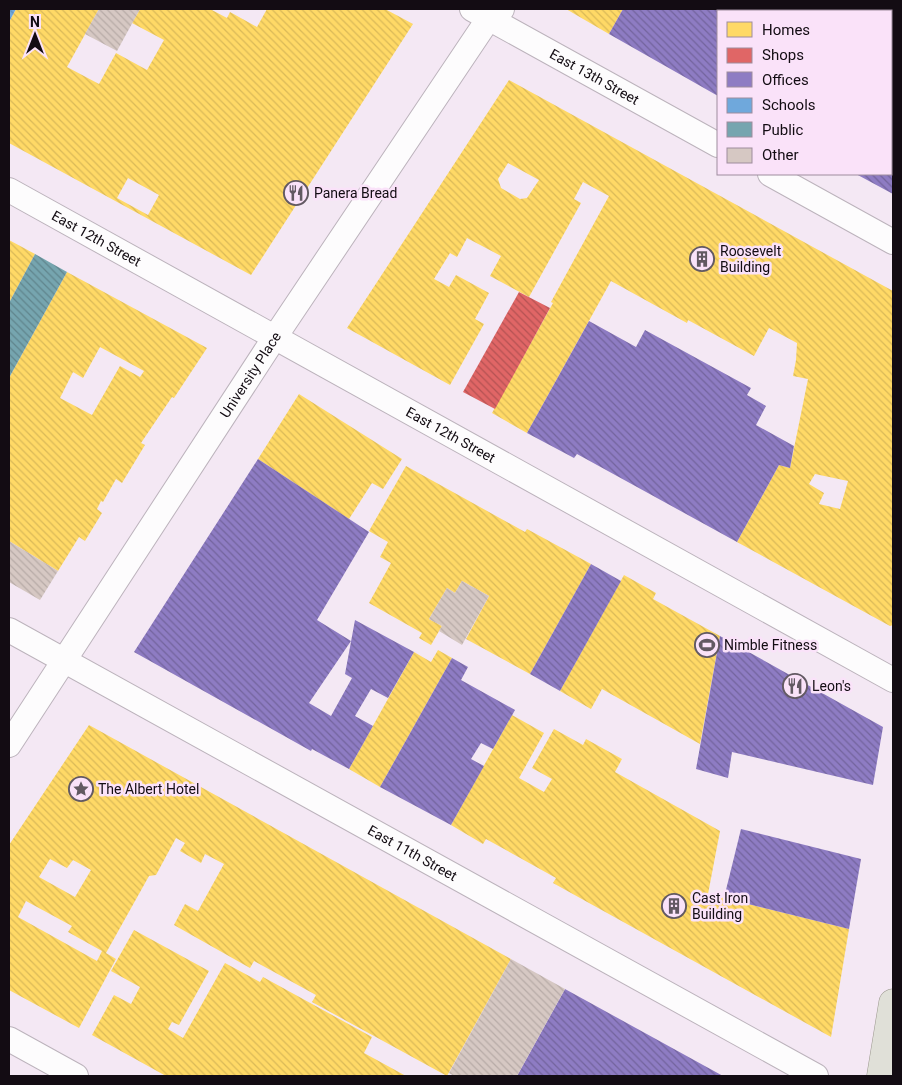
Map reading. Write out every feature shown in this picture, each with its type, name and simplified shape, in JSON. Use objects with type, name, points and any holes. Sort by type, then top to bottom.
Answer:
[{"type":"main road","points":[[881,1076],[893,1003]]},
{"type":"street","name":"East 13th Street","points":[[488,12],[717,144]]},
{"type":"street","name":"University Place","points":[[9,746],[488,12]]},
{"type":"street","points":[[772,175],[893,242]]},
{"type":"street","name":"East 12th Street","points":[[9,190],[893,680]]},
{"type":"street","name":"East 11th Street","points":[[9,630],[816,1076]]},
{"type":"street","points":[[9,1039],[76,1076]]},
{"type":"building: Homes","points":[[16,9],[99,9],[67,67],[99,84],[116,53],[147,70],[164,40],[132,23],[140,9],[210,9],[227,18],[230,12],[257,27],[267,9],[385,9],[413,24],[251,275],[9,143],[9,22]],"holes":[[[128,178],[159,195],[148,215],[117,198]]]},
{"type":"building: Homes","points":[[566,9],[623,9],[609,34]]},
{"type":"building: Homes","points":[[509,80],[893,291],[893,625],[890,626],[737,542],[779,465],[790,468],[808,379],[793,376],[797,343],[769,328],[754,356],[688,320],[687,323],[611,281],[527,433],[492,413],[609,196],[583,182],[574,199],[581,203],[529,297],[490,276],[501,256],[467,238],[457,257],[450,253],[434,279],[449,287],[456,275],[489,293],[475,319],[484,324],[450,385],[347,328]],"holes":[[[508,163],[539,180],[527,198],[520,199],[501,188],[498,179]],[[815,474],[848,481],[840,509],[819,504],[824,493],[809,484]]]},
{"type":"building: Homes","points":[[9,240],[35,254],[9,303]]},
{"type":"building: Homes","points":[[67,272],[207,348],[141,443],[145,445],[122,483],[116,479],[103,502],[101,501],[97,509],[102,513],[85,541],[79,537],[58,571],[9,541],[9,378]],"holes":[[[100,347],[144,371],[140,377],[120,366],[92,415],[60,398],[73,372],[83,378]]]},
{"type":"building: Homes","points":[[299,394],[402,459],[383,489],[372,483],[349,519],[258,459]]},
{"type":"building: Homes","points":[[406,466],[525,532],[527,529],[591,564],[530,674],[466,639],[489,596],[462,581],[455,593],[447,588],[429,619],[442,626],[431,645],[419,638],[422,633],[369,603],[391,563],[380,557],[388,542],[369,531]]},
{"type":"building: Homes","points":[[624,575],[656,593],[653,599],[720,636],[700,744],[602,689],[591,709],[560,691]]},
{"type":"building: Homes","points":[[438,650],[452,658],[380,787],[349,769],[414,652],[431,662]]},
{"type":"building: Homes","name":"Cast Iron Building","points":[[512,715],[544,733],[519,778],[544,792],[552,779],[532,768],[554,729],[583,745],[586,739],[622,759],[615,772],[720,831],[708,894],[849,929],[831,1037],[553,883],[556,878],[522,859],[486,839],[483,844],[451,825]]},
{"type":"building: Homes","points":[[89,725],[511,959],[447,1076],[312,1002],[316,995],[254,961],[250,968],[174,925],[185,904],[198,911],[224,864],[205,854],[201,863],[180,851],[185,843],[176,838],[156,875],[149,876],[106,953],[116,959],[79,1028],[9,990],[9,845]],"holes":[[[50,859],[67,868],[73,860],[91,870],[75,897],[39,877]],[[26,901],[72,926],[68,932],[102,951],[97,961],[18,917]]]},
{"type":"building: Homes","points":[[134,930],[209,971],[179,1025],[172,1022],[168,1029],[183,1038],[225,963],[260,982],[263,977],[372,1037],[364,1053],[406,1076],[166,1076],[92,1035],[114,995],[131,1004],[140,987],[111,971]]},
{"type":"building: Shops","points":[[519,292],[550,308],[495,409],[463,392]]},
{"type":"building: Offices","points":[[623,9],[887,9],[717,10],[717,95],[609,34]]},
{"type":"building: Offices","points":[[892,16],[893,17],[893,194],[858,175],[892,175]]},
{"type":"building: Offices","points":[[589,321],[636,347],[645,330],[751,388],[747,395],[766,406],[756,425],[794,446],[790,468],[779,465],[737,542],[577,454],[574,458],[527,433]]},
{"type":"building: Offices","points":[[258,459],[369,532],[317,620],[351,641],[309,703],[331,716],[352,678],[345,674],[355,620],[414,652],[388,698],[371,689],[355,716],[373,726],[349,769],[312,749],[311,751],[134,652]]},
{"type":"building: Offices","points":[[591,564],[621,581],[560,691],[530,674]]},
{"type":"building: Offices","points":[[720,636],[883,727],[873,785],[732,752],[728,778],[696,769]]},
{"type":"building: Offices","points":[[452,658],[468,667],[461,680],[515,710],[493,749],[481,743],[471,759],[484,766],[451,825],[380,787]]},
{"type":"building: Offices","points":[[741,829],[861,859],[849,929],[724,898]]},
{"type":"building: Offices","points":[[565,989],[723,1076],[517,1076]]},
{"type":"building: Schools","points":[[9,9],[16,9],[9,22]]},
{"type":"building: Public","points":[[35,254],[67,272],[9,378],[9,303]]},
{"type":"building: Other","points":[[99,9],[140,9],[117,51],[85,34]]},
{"type":"building: Other","points":[[9,541],[58,571],[40,600],[9,582]]},
{"type":"building: Other","points":[[462,581],[489,596],[462,645],[439,631],[442,626],[429,619],[447,588],[455,593]]},
{"type":"building: Other","points":[[511,959],[565,989],[517,1076],[454,1076],[449,1073]]},
{"type":"place","name":"Panera Bread","points":[[296,193]]},
{"type":"place","name":"Roosevelt Building","points":[[702,259]]},
{"type":"place","name":"Nimble Fitness","points":[[707,645]]},
{"type":"place","name":"Leon's","points":[[795,686]]},
{"type":"place","name":"The Albert Hotel","points":[[81,789]]},
{"type":"place","name":"Cast Iron Building","points":[[674,906]]}]
